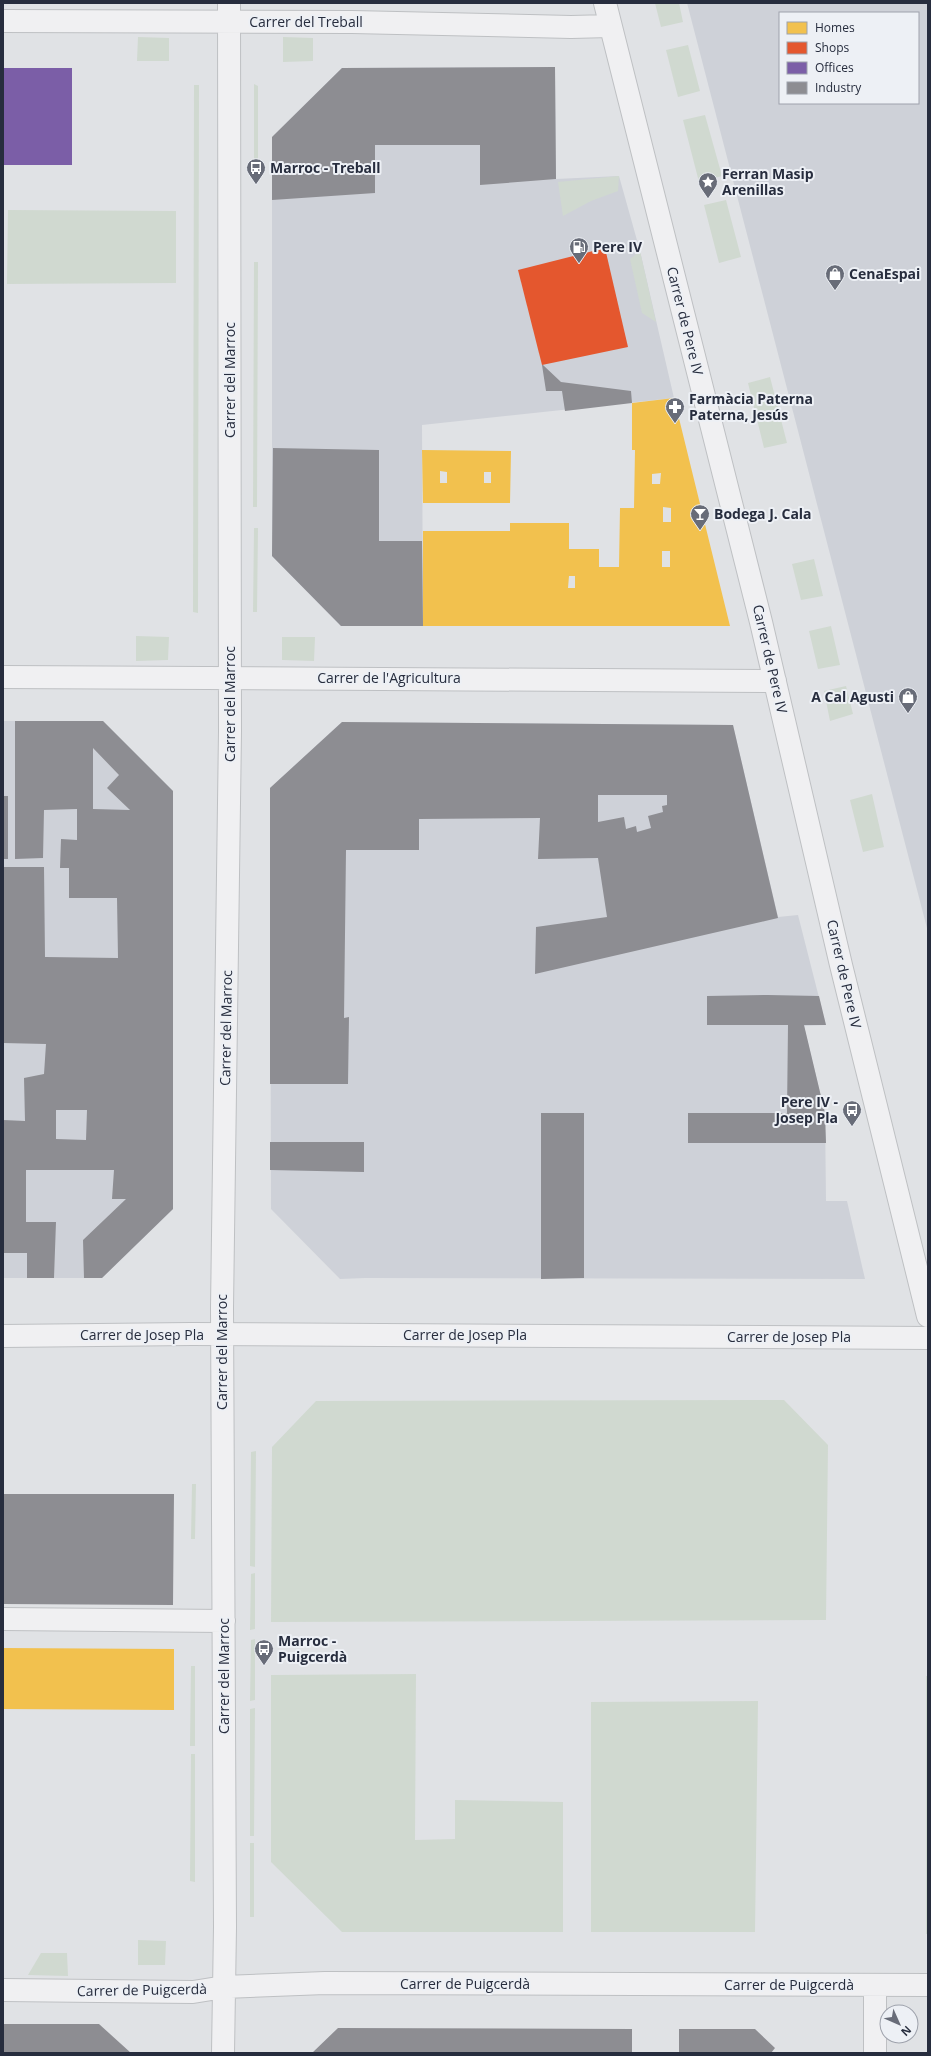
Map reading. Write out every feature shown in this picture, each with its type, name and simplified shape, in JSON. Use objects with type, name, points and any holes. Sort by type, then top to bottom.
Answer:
[{"type":"street","name":"Carrer de Pere IV","points":[[605,3],[775,681],[842,965],[928,1316]]},
{"type":"street","name":"Carrer del Treball","points":[[3,22],[100,23],[229,12],[360,22],[571,27],[610,26]]},
{"type":"street","name":"Carrer del Marroc","points":[[223,2053],[225,1927],[222,1335],[230,679],[229,12]]},
{"type":"street","name":"Carrer de l'Agricultura","points":[[3,677],[775,681]]},
{"type":"street","name":"Carrer de Josep Pla","points":[[3,1336],[222,1335],[928,1338]]},
{"type":"street","points":[[3,1619],[224,1621]]},
{"type":"street","name":"Carrer de Puigcerdà","points":[[3,1990],[193,1992],[224,1987],[325,1983],[928,1985]]},
{"type":"street","points":[[875,1986],[875,2053]]},
{"type":"shaded area","points":[[655,3],[679,3],[683,22],[661,27]]},
{"type":"shaded area","points":[[687,3],[928,3],[928,932]]},
{"type":"shaded area","points":[[138,37],[169,38],[169,61],[137,61]]},
{"type":"shaded area","points":[[283,37],[313,38],[313,61],[283,62]]},
{"type":"shaded area","points":[[688,45],[700,91],[678,97],[666,50]]},
{"type":"shaded area","points":[[555,67],[556,179],[619,176],[640,251],[674,398],[422,425],[423,626],[341,626],[272,556],[272,137],[342,68]]},
{"type":"shaded area","points":[[254,84],[258,86],[258,167],[254,168]]},
{"type":"shaded area","points":[[194,85],[199,85],[198,613],[193,612]]},
{"type":"shaded area","points":[[705,115],[722,176],[699,182],[683,120]]},
{"type":"shaded area","points":[[619,176],[618,191],[591,201],[563,216],[558,182]]},
{"type":"shaded area","points":[[726,200],[741,257],[719,263],[704,205]]},
{"type":"shaded area","points":[[8,210],[176,211],[176,283],[7,284]]},
{"type":"shaded area","points":[[640,251],[656,322],[642,313],[630,259]]},
{"type":"shaded area","points":[[254,262],[258,262],[257,507],[253,507]]},
{"type":"shaded area","points":[[770,377],[787,443],[764,448],[748,383]]},
{"type":"shaded area","points":[[254,528],[258,528],[257,612],[253,612]]},
{"type":"shaded area","points":[[814,559],[823,596],[801,600],[792,564]]},
{"type":"shaded area","points":[[831,626],[840,665],[818,669],[809,631]]},
{"type":"shaded area","points":[[136,636],[169,637],[168,660],[136,661]]},
{"type":"shaded area","points":[[282,637],[315,637],[314,661],[282,660]]},
{"type":"shaded area","points":[[846,686],[853,714],[830,721],[824,691]]},
{"type":"shaded area","points":[[3,721],[103,721],[173,791],[173,1209],[102,1278],[3,1278]]},
{"type":"shaded area","points":[[342,722],[733,725],[778,917],[798,915],[826,1025],[804,1026],[825,1113],[826,1201],[847,1201],[865,1279],[340,1279],[271,1209],[270,788]]},
{"type":"shaded area","points":[[872,794],[884,847],[863,852],[850,800]]},
{"type":"shaded area","points":[[784,1400],[828,1445],[826,1620],[271,1622],[272,1447],[316,1401]]},
{"type":"shaded area","points":[[256,1451],[255,1567],[250,1566],[251,1452]]},
{"type":"shaded area","points":[[192,1484],[196,1484],[195,1539],[191,1539]]},
{"type":"shaded area","points":[[255,1573],[255,1629],[250,1630],[251,1574]]},
{"type":"shaded area","points":[[255,1639],[255,1700],[250,1701],[251,1640]]},
{"type":"shaded area","points":[[191,1666],[195,1666],[195,1746],[190,1746]]},
{"type":"shaded area","points":[[416,1674],[415,1840],[455,1839],[455,1800],[563,1802],[563,1932],[342,1932],[271,1862],[271,1675]]},
{"type":"shaded area","points":[[926,1676],[928,1676],[928,1934],[926,1934]]},
{"type":"shaded area","points":[[758,1701],[755,1932],[591,1932],[591,1702]]},
{"type":"shaded area","points":[[255,1708],[254,1836],[250,1836],[250,1709]]},
{"type":"shaded area","points":[[191,1754],[195,1754],[195,1882],[190,1881]]},
{"type":"shaded area","points":[[250,1843],[254,1843],[254,1917],[250,1917]]},
{"type":"shaded area","points":[[138,1940],[166,1941],[165,1965],[138,1965]]},
{"type":"shaded area","points":[[41,1953],[67,1953],[68,1976],[28,1975]]},
{"type":"building: Homes","points":[[674,398],[730,626],[423,626],[423,531],[510,531],[510,523],[569,523],[569,549],[599,549],[599,567],[619,567],[620,508],[634,508],[635,450],[632,450],[632,403]],"holes":[[[661,473],[660,484],[652,484],[652,474]],[[663,507],[671,508],[671,522],[663,522]],[[662,551],[670,551],[670,567],[662,567]],[[569,576],[575,576],[575,588],[568,588]]]},
{"type":"building: Homes","points":[[422,450],[511,451],[510,503],[423,503]],"holes":[[[440,471],[447,472],[447,483],[440,483]],[[484,472],[491,472],[491,483],[484,483]]]},
{"type":"building: Homes","points":[[3,1648],[174,1649],[174,1710],[3,1709]]},
{"type":"building: Shops","points":[[605,248],[628,347],[542,365],[518,270]]},
{"type":"building: Offices","points":[[3,68],[72,68],[72,165],[3,165]]},
{"type":"building: Industry","points":[[555,67],[556,179],[480,185],[480,145],[375,145],[375,193],[272,200],[272,137],[342,68]]},
{"type":"building: Industry","points":[[542,365],[561,382],[631,391],[632,403],[565,411],[562,391],[546,391]]},
{"type":"building: Industry","points":[[273,448],[379,450],[379,541],[422,541],[423,626],[341,626],[272,556]]},
{"type":"building: Industry","points":[[15,721],[103,721],[173,791],[173,1209],[102,1278],[84,1278],[83,1240],[126,1199],[112,1199],[114,1170],[26,1170],[26,1222],[56,1222],[54,1278],[27,1278],[27,1253],[3,1253],[3,1120],[25,1121],[24,1078],[44,1074],[46,1044],[3,1043],[3,867],[44,867],[45,957],[118,958],[117,898],[69,898],[69,868],[60,868],[61,839],[77,840],[77,809],[44,810],[43,858],[15,859]],"holes":[[[93,748],[119,775],[107,788],[130,810],[93,809]],[[56,1110],[87,1110],[86,1140],[56,1139]]]},
{"type":"building: Industry","points":[[342,722],[733,725],[778,918],[535,974],[536,927],[607,917],[598,858],[538,859],[540,818],[419,819],[419,850],[346,850],[344,1018],[349,1017],[348,1084],[270,1084],[270,788]],"holes":[[[598,795],[667,795],[667,805],[662,806],[663,812],[648,816],[651,828],[637,832],[636,826],[626,829],[624,817],[598,822]]]},
{"type":"building: Industry","points":[[3,796],[8,796],[8,859],[3,859]]},
{"type":"building: Industry","points":[[707,996],[819,996],[826,1025],[804,1025],[825,1113],[826,1143],[688,1143],[688,1113],[787,1113],[788,1025],[707,1025]]},
{"type":"building: Industry","points":[[541,1113],[584,1113],[584,1278],[541,1279]]},
{"type":"building: Industry","points":[[270,1142],[364,1142],[364,1172],[270,1170]]},
{"type":"building: Industry","points":[[3,1494],[174,1494],[173,1605],[3,1604]]},
{"type":"building: Industry","points":[[3,2024],[99,2024],[131,2053],[3,2053]]},
{"type":"building: Industry","points":[[338,2028],[632,2029],[632,2053],[312,2053]]},
{"type":"building: Industry","points":[[679,2029],[755,2029],[775,2048],[771,2053],[679,2053]]},
{"type":"place","name":"Marroc - Treball","points":[[256,185]]},
{"type":"place","name":"Ferran Masip Arenillas","points":[[708,199]]},
{"type":"place","name":"Pere IV","points":[[579,264]]},
{"type":"place","name":"CenaEspai","points":[[835,291]]},
{"type":"place","name":"Farmàcia Paterna Paterna, Jesús","points":[[675,424]]},
{"type":"place","name":"Bodega J. Cala","points":[[700,531]]},
{"type":"place","name":"A Cal Agusti","points":[[908,714]]},
{"type":"place","name":"Pere IV - Josep Pla","points":[[852,1127]]},
{"type":"place","name":"Marroc - Puigcerdà","points":[[264,1666]]}]
